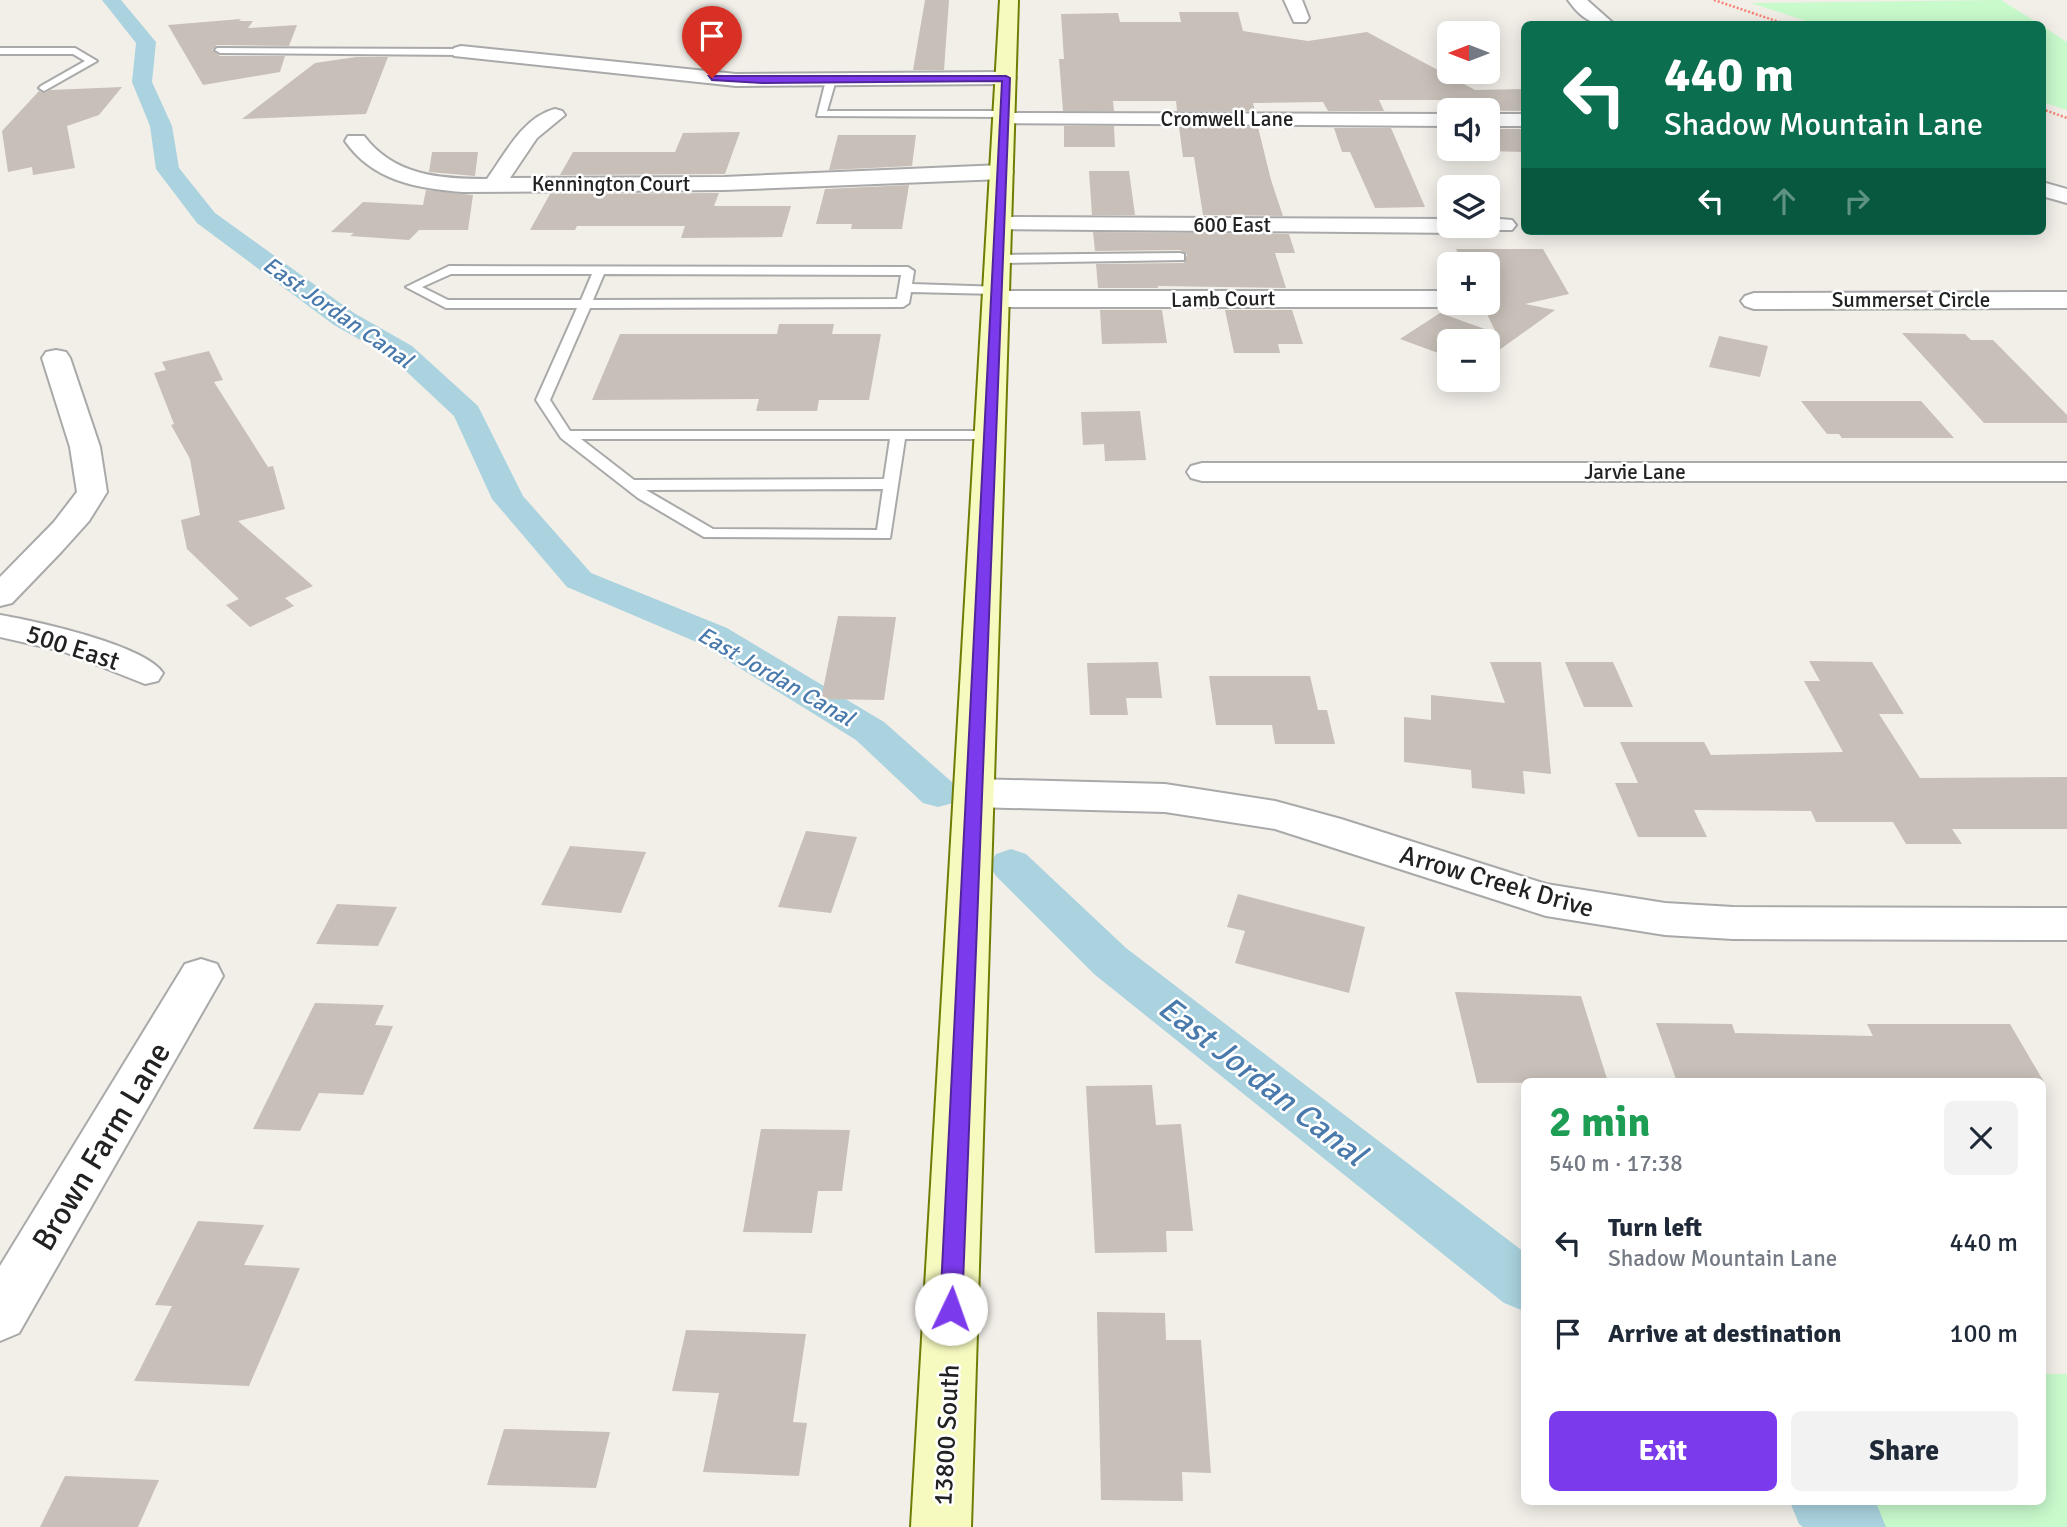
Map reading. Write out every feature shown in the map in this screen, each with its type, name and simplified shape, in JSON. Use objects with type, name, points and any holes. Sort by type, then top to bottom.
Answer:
[{"type":"main road","name":"13800 South","points":[[942,1527],[1009,0]]},
{"type":"street","points":[[1293,0],[1300,18]]},
{"type":"street","points":[[1577,0],[1588,13],[1600,21]]},
{"type":"street","name":"Cromwell Lane","points":[[461,52],[736,80],[831,80],[1005,104],[1437,120]]},
{"type":"street","points":[[495,184],[529,134],[555,115]]},
{"type":"street","points":[[1500,120],[1521,120]]},
{"type":"street","name":"Kennington Court","points":[[356,141],[372,162],[401,175],[442,182],[715,184],[881,178],[906,183],[1002,178]]},
{"type":"street","points":[[2046,189],[2067,195]]},
{"type":"street","name":"600 East","points":[[998,268],[1437,228]]},
{"type":"street","name":"Lamb Court","points":[[998,268],[1437,298]]},
{"type":"street","name":"Summerset Circle","points":[[1754,301],[2067,300]]},
{"type":"street","points":[[0,596],[76,516],[92,493],[91,472],[56,358]]},
{"type":"street","name":"Jarvie Lane","points":[[1202,472],[2067,472]]},
{"type":"street","name":"500 East","points":[[0,626],[71,641],[145,673]]},
{"type":"street","name":"Arrow Creek Drive","points":[[974,793],[1108,794],[1165,798],[1263,813],[1327,829],[1431,865],[1546,900],[1665,919],[1746,923],[2067,924]]},
{"type":"street","name":"Brown Farm Lane","points":[[0,1315],[18,1255],[201,976]]},
{"type":"lane","points":[[220,50],[461,52]]},
{"type":"lane","points":[[0,51],[75,51],[92,61],[44,88]]},
{"type":"lane","points":[[831,80],[821,114],[1005,104]]},
{"type":"lane","points":[[905,288],[998,268],[1180,257]]},
{"type":"lane","points":[[449,270],[600,270],[908,271],[905,288],[903,303],[446,304],[412,287],[449,270]]},
{"type":"lane","points":[[600,270],[542,400],[566,435],[629,485],[710,534],[884,535],[898,435]]},
{"type":"lane","points":[[566,435],[990,435]]},
{"type":"lane","points":[[629,485],[891,484]]},
{"type":"path","points":[[1714,0],[1776,21]]},
{"type":"path","points":[[2046,110],[2067,118]]},
{"type":"green space","points":[[2001,0],[2034,21],[1806,21],[1751,3]]},
{"type":"green space","points":[[2046,29],[2067,42],[2067,110],[2046,103]]},
{"type":"green space","points":[[2046,1374],[2067,1374],[2067,1527],[1857,1527],[1831,1505],[2046,1505]]},
{"type":"building","points":[[925,0],[949,0],[944,70],[913,70]]},
{"type":"building","points":[[1179,12],[1238,12],[1243,31],[1308,41],[1367,32],[1437,70],[1437,84],[1464,84],[1475,90],[1521,89],[1521,111],[1500,111],[1500,98],[1437,98],[1379,100],[1384,111],[1328,111],[1323,102],[1253,103],[1255,111],[1177,111],[1176,101],[1113,101],[1114,111],[1063,111],[1059,59],[1064,59],[1061,14],[1118,13],[1120,22],[1181,22]]},
{"type":"building","points":[[241,19],[239,21],[253,21],[248,28],[297,25],[289,46],[217,45],[212,50],[220,56],[285,56],[280,72],[203,85],[168,25]]},
{"type":"building","points":[[356,57],[388,57],[366,114],[242,119],[315,63]]},
{"type":"building","points":[[122,87],[99,115],[67,126],[75,168],[33,175],[32,167],[8,172],[2,131],[39,91],[45,93],[50,90]]},
{"type":"building","points":[[1064,126],[1114,126],[1115,147],[1064,147]]},
{"type":"building","points":[[1179,127],[1258,127],[1283,216],[1203,215],[1194,157],[1183,157]]},
{"type":"building","points":[[1334,128],[1391,128],[1425,207],[1375,208],[1350,152],[1342,152]]},
{"type":"building","points":[[1500,129],[1521,129],[1521,152],[1500,151]]},
{"type":"building","points":[[740,132],[725,174],[560,175],[573,152],[675,152],[683,133]]},
{"type":"building","points":[[838,135],[916,135],[912,166],[829,170]]},
{"type":"building","points":[[432,152],[478,152],[475,176],[429,172]]},
{"type":"building","points":[[1089,171],[1129,171],[1135,215],[1092,215]]},
{"type":"building","points":[[909,185],[902,229],[851,229],[852,224],[816,224],[825,189]]},
{"type":"building","points":[[426,190],[473,195],[468,230],[419,230],[409,240],[331,232],[363,202],[423,205]]},
{"type":"building","points":[[719,193],[714,206],[791,206],[782,237],[681,238],[685,226],[577,226],[575,230],[530,230],[550,194]]},
{"type":"building","points":[[1093,232],[1289,234],[1295,253],[1275,253],[1286,288],[1098,288],[1096,264],[1184,263],[1187,254],[1180,250],[1095,251]]},
{"type":"building","points":[[1456,249],[1543,249],[1569,294],[1525,304],[1555,310],[1500,349],[1500,329],[1494,329],[1488,315],[1500,315],[1500,252],[1457,252]]},
{"type":"building","points":[[1100,310],[1162,310],[1167,343],[1102,344]]},
{"type":"building","points":[[1225,310],[1292,310],[1303,344],[1278,344],[1280,353],[1234,353]]},
{"type":"building","points":[[1437,315],[1446,315],[1485,329],[1437,329],[1437,353],[1400,339]]},
{"type":"building","points":[[779,324],[834,324],[832,334],[881,334],[869,400],[819,400],[817,411],[756,411],[759,399],[592,400],[620,334],[777,334]]},
{"type":"building","points":[[1902,333],[1965,334],[1971,340],[1993,340],[2067,415],[2067,423],[1984,423]]},
{"type":"building","points":[[1719,336],[1768,346],[1760,377],[1709,367]]},
{"type":"building","points":[[209,351],[223,380],[214,382],[268,467],[273,466],[285,509],[238,521],[313,586],[285,598],[294,606],[250,627],[226,605],[239,599],[187,549],[181,520],[200,515],[190,459],[171,425],[174,424],[154,373],[166,370],[162,362]]},
{"type":"building","points":[[1801,401],[1921,401],[1954,438],[1842,438],[1839,434],[1827,434]]},
{"type":"building","points":[[1140,411],[1146,460],[1105,461],[1104,444],[1083,445],[1081,412]]},
{"type":"building","points":[[838,616],[896,617],[884,700],[821,699]]},
{"type":"building","points":[[1809,661],[1872,662],[1904,714],[1879,714],[1920,778],[2067,777],[2067,829],[1952,829],[1962,844],[1906,844],[1893,822],[1816,822],[1811,811],[1694,810],[1707,837],[1638,837],[1615,783],[1638,783],[1620,742],[1704,742],[1711,755],[1843,752],[1804,681],[1820,681]]},
{"type":"building","points":[[1158,662],[1162,698],[1126,698],[1128,715],[1090,715],[1087,663]]},
{"type":"building","points":[[1490,662],[1541,662],[1551,774],[1523,771],[1525,794],[1472,788],[1471,770],[1404,762],[1404,717],[1431,720],[1431,695],[1505,703]]},
{"type":"building","points":[[1565,662],[1613,662],[1633,707],[1584,707]]},
{"type":"building","points":[[1209,676],[1310,676],[1318,710],[1327,710],[1335,744],[1275,744],[1272,725],[1216,725]]},
{"type":"building","points":[[806,831],[857,837],[831,913],[778,907]]},
{"type":"building","points":[[570,846],[646,852],[621,913],[541,905]]},
{"type":"building","points":[[1238,894],[1365,927],[1349,993],[1235,963],[1245,931],[1227,927]]},
{"type":"building","points":[[337,904],[397,907],[378,946],[316,944]]},
{"type":"building","points":[[1455,992],[1581,996],[1607,1078],[1521,1078],[1521,1083],[1477,1083]]},
{"type":"building","points":[[315,1003],[384,1005],[375,1025],[393,1026],[363,1095],[319,1093],[300,1131],[253,1129]]},
{"type":"building","points":[[1656,1023],[1732,1024],[1735,1033],[1873,1036],[1867,1024],[2010,1024],[2042,1078],[1676,1078]]},
{"type":"building","points":[[1152,1085],[1156,1125],[1181,1124],[1193,1231],[1166,1231],[1167,1252],[1095,1253],[1086,1086]]},
{"type":"building","points":[[761,1129],[850,1130],[842,1191],[818,1191],[812,1233],[743,1232]]},
{"type":"building","points":[[198,1221],[264,1225],[244,1265],[300,1268],[249,1386],[134,1381],[172,1306],[155,1305]]},
{"type":"building","points":[[1097,1312],[1165,1313],[1166,1340],[1201,1340],[1211,1473],[1182,1472],[1183,1501],[1101,1500]]},
{"type":"building","points":[[686,1330],[806,1334],[793,1422],[807,1423],[799,1476],[703,1472],[719,1393],[672,1391]]},
{"type":"building","points":[[504,1429],[610,1432],[596,1488],[487,1485]]},
{"type":"building","points":[[65,1476],[159,1480],[138,1527],[40,1527]]},
{"type":"waterway","name":"East Jordan Canal","points":[[111,0],[146,42],[142,82],[161,126],[168,169],[206,218],[344,319],[402,352],[467,412],[508,499],[579,580],[714,636],[870,731],[938,793]]},
{"type":"waterway","name":"East Jordan Canal","points":[[1011,865],[1110,961],[1521,1283]]},
{"type":"waterway","name":"East Jordan Canal","points":[[1825,1505],[1855,1527]]},
{"type":"route","points":[[712,78],[1006,78],[951,1309]]}]
